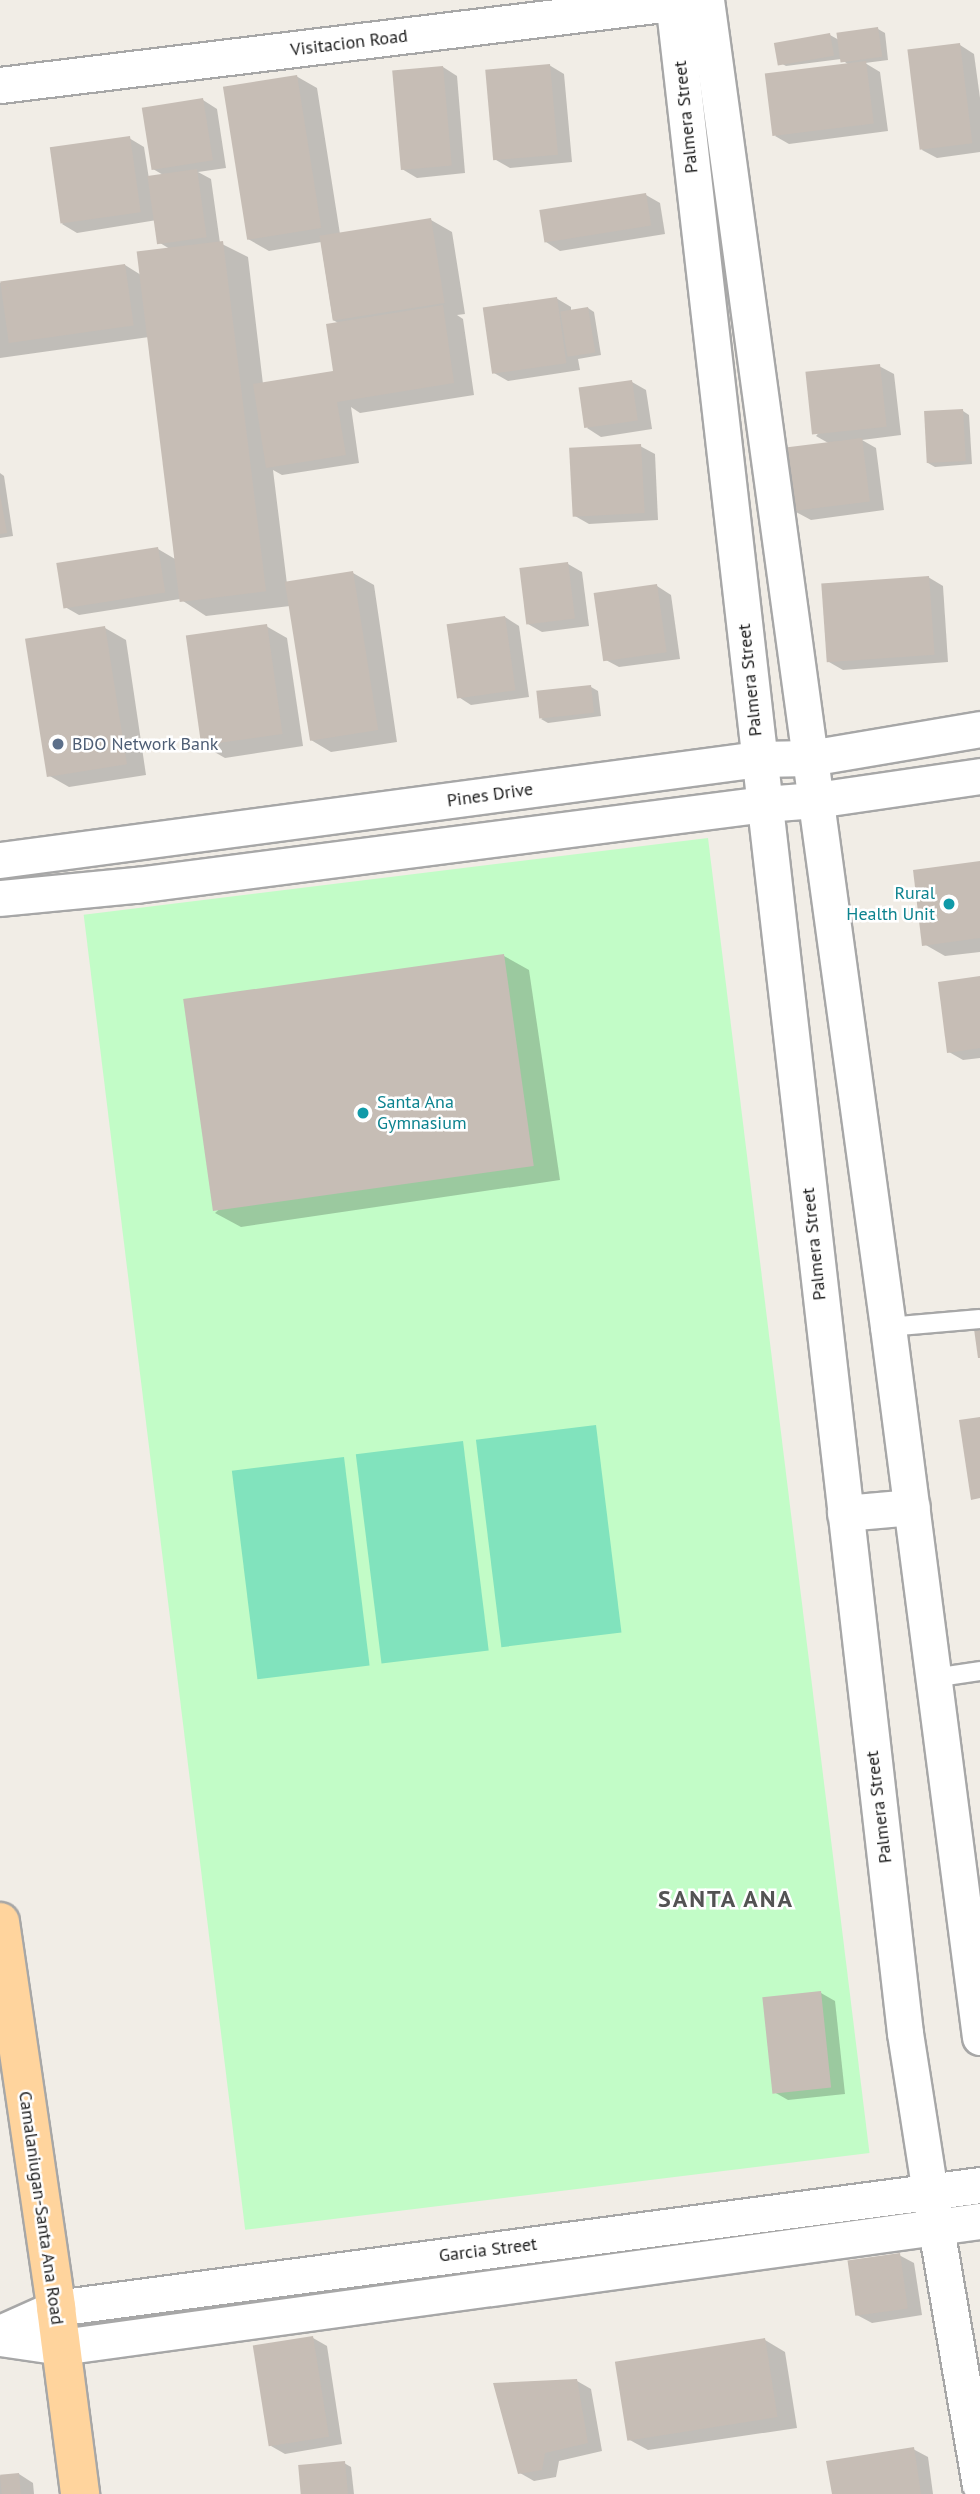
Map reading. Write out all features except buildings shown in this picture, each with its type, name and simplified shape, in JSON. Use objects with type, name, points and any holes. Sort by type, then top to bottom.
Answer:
[{"type":"main road","name":"Camalaniugan-Santa Ana Road","points":[[0,1922],[80,2494]]},
{"type":"street","name":"Visitacion Road","points":[[0,85],[687,1]]},
{"type":"street","name":"Palmera Street","points":[[687,1],[816,800],[912,1507],[980,2037]]},
{"type":"street","name":"Palmera Street","points":[[687,1],[759,759],[905,2033],[932,2210],[980,2484]]},
{"type":"street","name":"Pines Drive","points":[[0,860],[759,759],[809,758],[980,729]]},
{"type":"street","points":[[0,898],[136,886],[764,804],[816,800],[980,776]]},
{"type":"street","points":[[845,1513],[912,1507]]},
{"type":"street","name":"Garcia Street","points":[[0,2338],[61,2347],[932,2210],[980,2185]]},
{"type":"street","name":"Garcia Street","points":[[0,2333],[56,2308],[932,2210],[980,2221]]},
{"type":"lane","points":[[888,1327],[980,1319]]},
{"type":"lane","points":[[933,1678],[980,1671]]},
{"type":"green space","points":[[708,838],[869,2153],[245,2230],[84,915]]},
{"type":"green space","points":[[596,1425],[621,1632],[501,1647],[476,1440]]},
{"type":"green space","points":[[463,1441],[489,1650],[382,1664],[356,1454]]},
{"type":"green space","points":[[344,1457],[370,1665],[257,1679],[232,1471]]},
{"type":"place","name":"BDO Network Bank","points":[[58,744]]},
{"type":"place","name":"Rural Health Unit","points":[[949,904]]},
{"type":"place","name":"Santa Ana Gymnasium","points":[[363,1113]]},
{"type":"district","name":"SANTA ANA","points":[[726,1899]]}]
